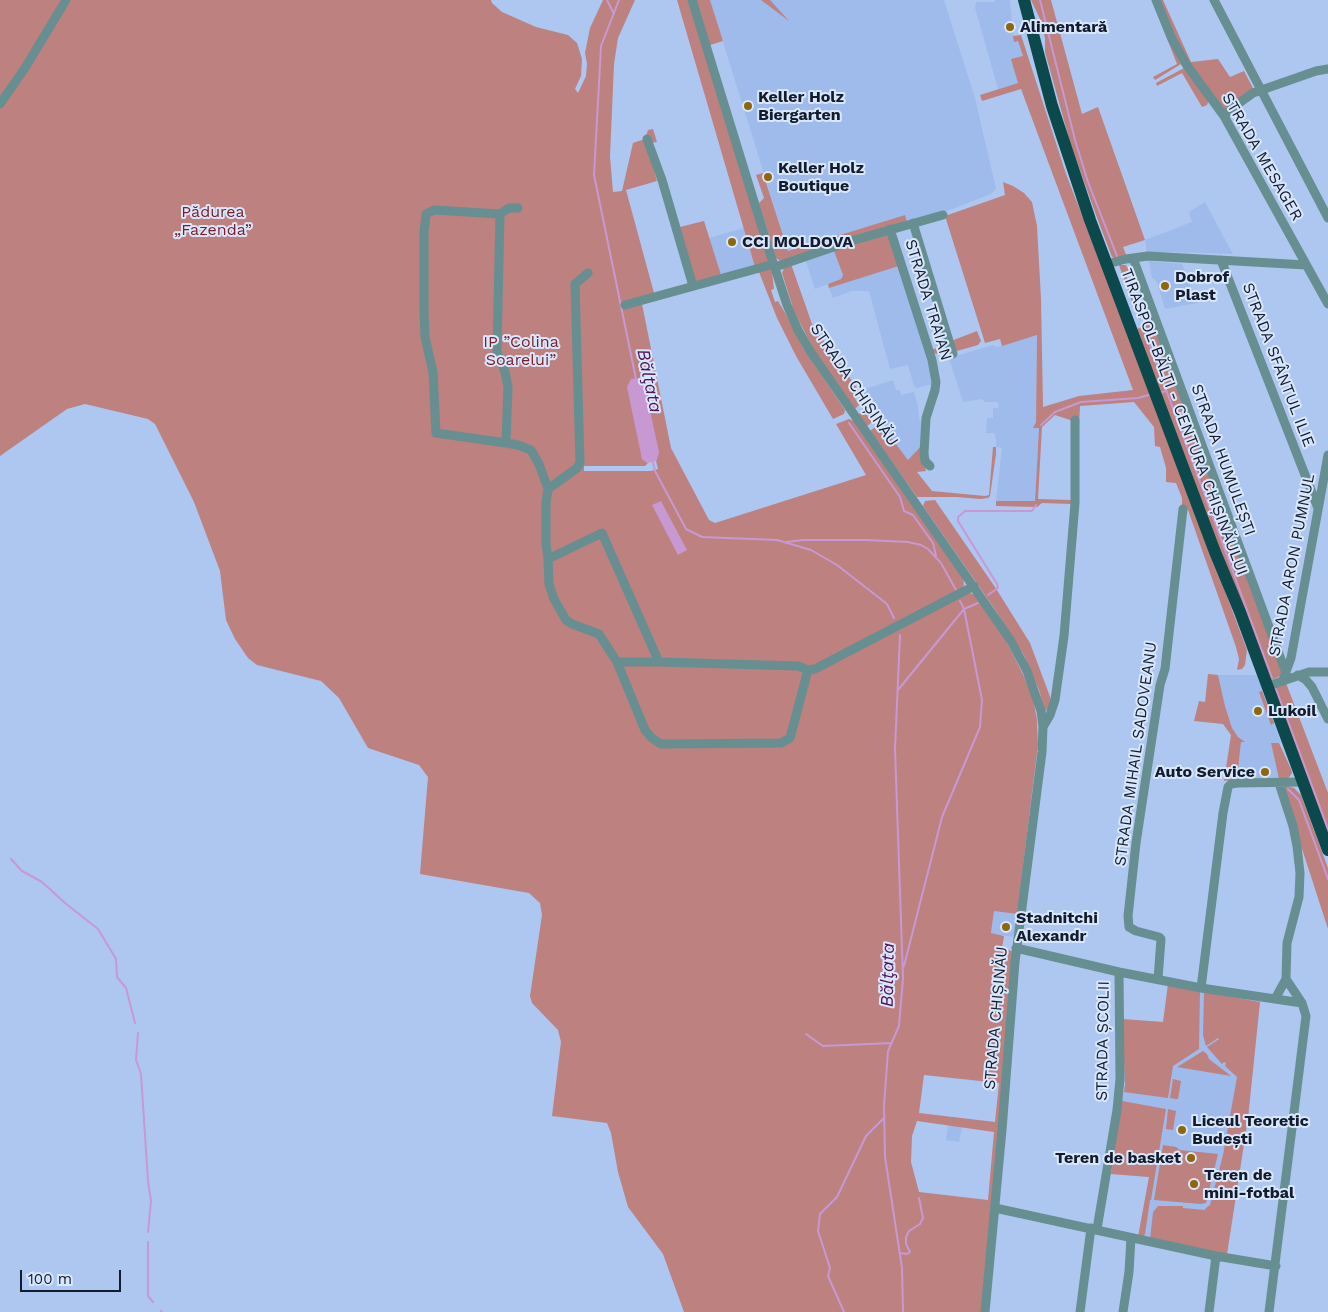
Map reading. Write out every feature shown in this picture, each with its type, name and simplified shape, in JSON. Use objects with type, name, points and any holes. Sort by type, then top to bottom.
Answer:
[{"type":"highway","name":"TIRASPOL-BĂLŢI - CENTURA CHIȘINĂULUI","points":[[1024,0],[1041,67],[1068,157],[1328,850]]},
{"type":"street","points":[[0,104],[25,68],[66,0]]},
{"type":"street","name":"STRADA CHIȘINĂU","points":[[692,0],[787,306],[810,351],[1011,641],[1028,671],[1041,711],[1043,727],[1016,948],[996,1208],[985,1312]]},
{"type":"street","name":"STRADA MESAGER","points":[[1156,0],[1172,38],[1186,64],[1224,116],[1328,304]]},
{"type":"street","points":[[1214,0],[1328,218]]},
{"type":"street","points":[[1224,116],[1248,96],[1260,90],[1316,71],[1328,69]]},
{"type":"street","points":[[647,139],[662,180],[693,286]]},
{"type":"street","points":[[518,208],[509,208],[500,214],[434,210],[426,214],[424,232],[425,337],[433,372],[436,434],[518,445],[531,450],[539,464],[548,488],[546,544],[549,584],[554,599],[566,620],[599,634],[617,662],[645,730],[661,744],[781,743],[790,738],[808,670]]},
{"type":"street","points":[[500,214],[497,351],[505,372],[508,387],[506,443]]},
{"type":"street","name":"STRADA TRAIAN","points":[[625,305],[774,266],[851,240],[943,215]]},
{"type":"street","name":"STRADA TRAIAN","points":[[913,223],[953,354]]},
{"type":"street","name":"STRADA TRAIAN","points":[[890,229],[932,360],[936,382],[926,418],[924,436],[925,461],[930,466]]},
{"type":"street","points":[[1107,264],[1133,258],[1165,257],[1306,265]]},
{"type":"street","name":"STRADA HUMULEȘTI","points":[[1133,258],[1284,676]]},
{"type":"street","name":"STRADA SFÂNTUL ILIE","points":[[1221,260],[1318,508]]},
{"type":"street","points":[[548,488],[577,468],[580,463],[575,284],[588,273]]},
{"type":"street","name":"STRADA CHIȘINĂU","points":[[1043,727],[1050,715],[1054,700],[1064,636],[1075,503],[1075,420]]},
{"type":"street","name":"STRADA ARON PUMNUL","points":[[1284,676],[1291,658],[1328,455]]},
{"type":"street","name":"STRADA MIHAIL SADOVEANU","points":[[1158,979],[1161,939],[1130,928],[1128,916],[1136,843],[1160,684],[1165,668],[1183,509]]},
{"type":"street","points":[[548,559],[602,533],[660,662]]},
{"type":"street","points":[[617,662],[798,666],[808,670],[816,669],[974,586]]},
{"type":"street","points":[[1268,686],[1284,676],[1309,672],[1328,672]]},
{"type":"street","points":[[1298,675],[1312,687],[1328,719]]},
{"type":"street","points":[[1201,988],[1228,787],[1231,784],[1237,783],[1304,782]]},
{"type":"street","points":[[1275,999],[1286,979],[1288,943],[1299,897],[1300,873],[1293,826],[1279,783]]},
{"type":"street","name":"STRADA ȘCOLII","points":[[1016,948],[1118,972],[1201,988],[1302,1003]]},
{"type":"street","name":"STRADA ȘCOLII","points":[[1080,1312],[1118,1103],[1120,1079],[1118,972]]},
{"type":"street","points":[[1269,1312],[1306,1021],[1305,1009],[1286,979]]},
{"type":"street","points":[[996,1208],[1216,1256],[1276,1266]]},
{"type":"street","points":[[1123,1312],[1129,1272],[1131,1238]]},
{"type":"street","points":[[1209,1312],[1216,1256]]},
{"type":"shaded area","name":"Keller Holz Biergarten","points":[[710,0],[944,0],[975,98],[996,189],[991,194],[942,213],[907,222],[905,215],[788,251]]},
{"type":"shaded area","points":[[995,0],[1010,0],[1014,41],[1018,41],[1023,56],[1018,83],[998,89],[975,8],[976,2],[995,2]]},
{"type":"shaded area","points":[[1205,202],[1233,254],[1170,252],[1147,254],[1145,240],[1192,222],[1189,212]]},
{"type":"shaded area","points":[[704,221],[709,238],[744,228],[755,267],[696,282],[680,227]]},
{"type":"shaded area","points":[[834,251],[843,275],[841,279],[815,289],[805,258]]},
{"type":"shaded area","points":[[1149,261],[1182,264],[1197,303],[1165,309],[1157,282],[1152,278]]},
{"type":"shaded area","points":[[899,266],[930,365],[933,384],[917,388],[914,386],[908,365],[890,369],[869,291],[851,291],[833,298],[829,288]]},
{"type":"shaded area","points":[[1037,335],[1036,422],[1034,427],[1039,428],[1035,502],[996,501],[1002,448],[996,447],[994,433],[986,433],[987,418],[993,418],[993,408],[999,408],[998,402],[985,402],[982,399],[963,402],[949,358]]},
{"type":"shaded area","points":[[638,378],[644,383],[659,452],[656,461],[648,463],[642,459],[627,387],[631,379]]},
{"type":"shaded area","points":[[893,380],[896,390],[900,390],[901,395],[914,392],[922,424],[921,446],[908,460],[870,410],[859,391]]},
{"type":"shaded area","points":[[661,501],[687,550],[678,555],[652,505]]},
{"type":"shaded area","points":[[1218,675],[1257,675],[1281,743],[1271,743],[1279,779],[1237,779],[1241,742],[1232,728]]},
{"type":"shaded area","points":[[994,911],[1017,914],[1014,937],[991,934]]},
{"type":"shaded area","name":"Liceul Teoretic Budești","points":[[1168,984],[1260,1002],[1248,1118],[1227,1254],[1138,1237],[1149,1177],[1111,1174],[1125,1085],[1122,1019],[1164,1022]]},
{"type":"shaded area","points":[[948,1125],[962,1127],[959,1142],[946,1140]]},
{"type":"green space","name":"Pădurea „Fazenda”","points":[[0,0],[491,0],[502,12],[536,27],[568,35],[577,43],[582,59],[581,76],[575,89],[578,93],[586,76],[587,64],[585,53],[590,28],[603,0],[635,0],[618,38],[614,64],[610,156],[613,192],[622,191],[633,143],[645,139],[657,181],[626,190],[654,293],[642,304],[671,448],[709,520],[715,523],[866,475],[836,424],[849,419],[854,421],[963,577],[964,585],[962,590],[965,595],[970,593],[975,595],[1005,639],[1033,698],[1037,720],[1038,745],[1017,914],[994,911],[991,933],[1004,936],[1002,949],[1013,951],[1003,1084],[981,1312],[684,1312],[663,1254],[628,1207],[607,1123],[552,1116],[561,1042],[558,1030],[532,1003],[530,996],[542,915],[540,903],[529,893],[420,874],[428,777],[419,765],[368,748],[339,698],[321,681],[257,665],[248,658],[235,639],[226,620],[220,571],[194,502],[155,424],[148,419],[85,404],[67,409],[0,456]],"holes":[[[659,452],[656,461],[658,469],[651,471],[584,471],[584,466],[645,466],[648,463],[642,459]],[[924,1075],[999,1083],[995,1122],[919,1113]],[[917,1121],[994,1132],[988,1200],[919,1192],[911,1162],[912,1136]]]},
{"type":"green space","points":[[677,0],[688,0],[769,262],[755,267]]},
{"type":"green space","points":[[696,0],[710,0],[723,41],[710,45]]},
{"type":"green space","points":[[761,0],[770,0],[789,21]]},
{"type":"green space","points":[[1031,0],[1051,0],[1082,114],[1098,107],[1145,240],[1123,247],[1127,257],[1116,259],[1112,257],[1096,215],[1070,142],[1045,52],[1045,38],[1040,19]]},
{"type":"green space","points":[[1152,0],[1181,64],[1155,80],[1153,77],[1177,64]]},
{"type":"green space","points":[[1158,0],[1163,0],[1191,62],[1218,59],[1230,77],[1244,71],[1254,90],[1225,112],[1188,64]]},
{"type":"green space","points":[[1021,35],[1066,174],[1154,400],[1247,650],[1245,665],[1242,669],[1237,670],[1239,659],[1236,647],[1188,510],[1182,506],[1182,498],[1176,483],[1166,482],[1166,468],[1160,447],[1155,446],[1154,427],[1134,402],[1080,406],[1079,426],[1070,420],[1055,415],[1042,427],[1038,499],[1071,500],[1071,504],[1042,503],[1037,507],[996,506],[996,501],[1035,501],[1039,428],[1033,428],[1036,422],[1037,335],[1002,346],[1000,339],[985,343],[945,216],[1005,195],[1003,182],[1024,193],[1032,202],[1037,226],[1041,299],[1043,407],[1079,396],[1133,390],[1021,89],[982,101],[980,95],[1018,83],[1011,59],[1023,56],[1018,41],[1014,42],[1013,36]]},
{"type":"green space","points":[[1186,67],[1209,99],[1207,105],[1202,107],[1182,73],[1157,86],[1156,83]]},
{"type":"green space","points":[[653,129],[657,142],[650,143],[645,139],[648,130]]},
{"type":"green space","points":[[763,173],[788,251],[905,215],[907,222],[782,262],[776,258],[759,203],[764,198],[756,175]]},
{"type":"green space","points":[[704,221],[721,275],[696,282],[680,227]]},
{"type":"green space","points":[[887,232],[899,266],[829,288],[828,284],[841,279],[843,275],[834,251]]},
{"type":"green space","points":[[791,264],[812,324],[859,391],[853,395],[859,405],[855,409],[814,350],[794,311],[782,273],[785,266]]},
{"type":"green space","points":[[1119,265],[1126,265],[1130,273],[1126,275],[1143,317],[1138,319]]},
{"type":"green space","points":[[770,269],[774,289],[771,290],[775,302],[778,301],[803,348],[845,410],[844,414],[833,419],[796,356],[777,318],[759,272]]},
{"type":"green space","points":[[1154,322],[1283,675],[1269,681],[1137,329]]},
{"type":"green space","points":[[977,331],[981,341],[978,345],[957,351],[954,349],[951,341]]},
{"type":"green space","points":[[948,345],[949,353],[946,354],[933,353],[931,350]]},
{"type":"green space","points":[[868,407],[877,418],[866,427],[858,415]]},
{"type":"green space","points":[[880,423],[908,460],[921,446],[926,471],[917,472],[932,491],[989,495],[993,447],[996,447],[990,496],[980,499],[917,497],[870,431]]},
{"type":"green space","points":[[935,500],[995,587],[1030,643],[1052,702],[1045,711],[1039,690],[1024,655],[994,608],[923,506],[925,501]]},
{"type":"green space","points":[[1208,674],[1218,675],[1232,728],[1238,737],[1245,742],[1241,742],[1237,779],[1224,781],[1231,735],[1223,724],[1194,721],[1199,701],[1205,702]]},
{"type":"green space","points":[[1286,683],[1328,793],[1328,841],[1272,688]]},
{"type":"green space","points":[[1262,691],[1274,723],[1271,725],[1259,692]]},
{"type":"green space","points":[[1271,743],[1279,743],[1292,773],[1288,779],[1279,779]]},
{"type":"green space","points":[[1285,786],[1294,788],[1301,795],[1328,868],[1328,929],[1283,790]]},
{"type":"green space","points":[[1168,984],[1200,991],[1199,1049],[1173,1066],[1168,1098],[1124,1092],[1122,1019],[1163,1022]]},
{"type":"green space","points":[[1204,992],[1260,1002],[1248,1118],[1227,1254],[1150,1239],[1153,1212],[1158,1206],[1183,1206],[1183,1208],[1205,1210],[1210,1205],[1223,1155],[1237,1077],[1225,1066],[1226,1063],[1222,1064],[1207,1047],[1218,1038],[1206,1046],[1203,1035]]},
{"type":"green space","points":[[1203,1051],[1209,1059],[1231,1076],[1177,1067]]},
{"type":"green space","points":[[1173,1079],[1181,1081],[1178,1099],[1170,1098]]},
{"type":"green space","points":[[1122,1101],[1166,1109],[1143,1238],[1138,1237],[1149,1177],[1111,1174]]},
{"type":"green space","points":[[1168,1109],[1176,1111],[1173,1130],[1166,1129]]},
{"type":"green space","points":[[1163,1145],[1176,1147],[1180,1150],[1218,1154],[1206,1203],[1154,1200]]},
{"type":"waterway","name":"Bălţata","points":[[607,0],[614,14]]},
{"type":"waterway","name":"Bălţata","points":[[619,0],[601,46],[594,175],[636,379]]},
{"type":"waterway","points":[[1040,0],[1075,140],[1088,182],[1117,256]]},
{"type":"waterway","points":[[1147,338],[1272,678]]},
{"type":"waterway","points":[[1162,392],[1167,391]]},
{"type":"waterway","points":[[1041,425],[1055,412],[1081,402],[1138,398],[1149,395]]},
{"type":"waterway","points":[[849,423],[900,497],[904,511],[913,515],[933,543],[936,556]]},
{"type":"waterway","name":"Bălţata","points":[[653,462],[655,471],[686,529],[702,537],[777,540],[811,550],[837,565],[887,604],[894,618]]},
{"type":"waterway","points":[[988,595],[998,588],[997,584],[958,521],[958,517],[965,511],[1032,511],[1036,505]]},
{"type":"waterway","points":[[786,542],[803,540],[866,540],[908,542],[921,545],[928,549],[941,563],[956,590]]},
{"type":"waterway","points":[[904,966],[942,817],[980,727],[982,700],[964,609],[960,601]]},
{"type":"waterway","points":[[898,690],[964,609],[978,603]]},
{"type":"waterway","name":"Bălţata","points":[[900,635],[895,749],[903,978],[899,1026],[888,1051],[884,1106],[885,1157],[902,1268],[903,1312]]},
{"type":"waterway","points":[[1276,689],[1328,829]]},
{"type":"waterway","points":[[1288,789],[1299,800],[1328,879]]},
{"type":"waterway","points":[[11,859],[22,871],[42,882],[98,929],[116,959],[117,977],[126,988],[135,1023]]},
{"type":"waterway","points":[[138,1033],[136,1060],[141,1074],[151,1201],[148,1232]]},
{"type":"waterway","points":[[806,1034],[823,1046],[892,1043]]},
{"type":"waterway","points":[[844,1312],[828,1276],[830,1268],[818,1231],[820,1214],[837,1197],[866,1136],[884,1118]]},
{"type":"waterway","points":[[900,1253],[907,1254],[910,1252],[906,1244],[906,1237],[909,1231],[920,1224],[923,1218],[919,1198]]},
{"type":"waterway","points":[[148,1242],[148,1296],[153,1302]]},
{"type":"place","name":"Alimentară","points":[[1010,27]]},
{"type":"place","name":"Keller Holz Biergarten","points":[[748,106]]},
{"type":"place","name":"Keller Holz Boutique","points":[[768,177]]},
{"type":"place","name":"CCI MOLDOVA","points":[[732,242]]},
{"type":"place","name":"Dobrof Plast","points":[[1165,286]]},
{"type":"place","name":"Lukoil","points":[[1258,711]]},
{"type":"place","name":"Auto Service","points":[[1265,772]]},
{"type":"place","name":"Stadnitchi Alexandr","points":[[1006,927]]},
{"type":"place","name":"Liceul Teoretic Budești","points":[[1182,1130]]},
{"type":"place","name":"Teren de basket","points":[[1191,1158]]},
{"type":"place","name":"Teren de mini-fotbal","points":[[1194,1184]]},
{"type":"park label","name":"IP ”Colina Soarelui”","points":[[521,351]]}]
